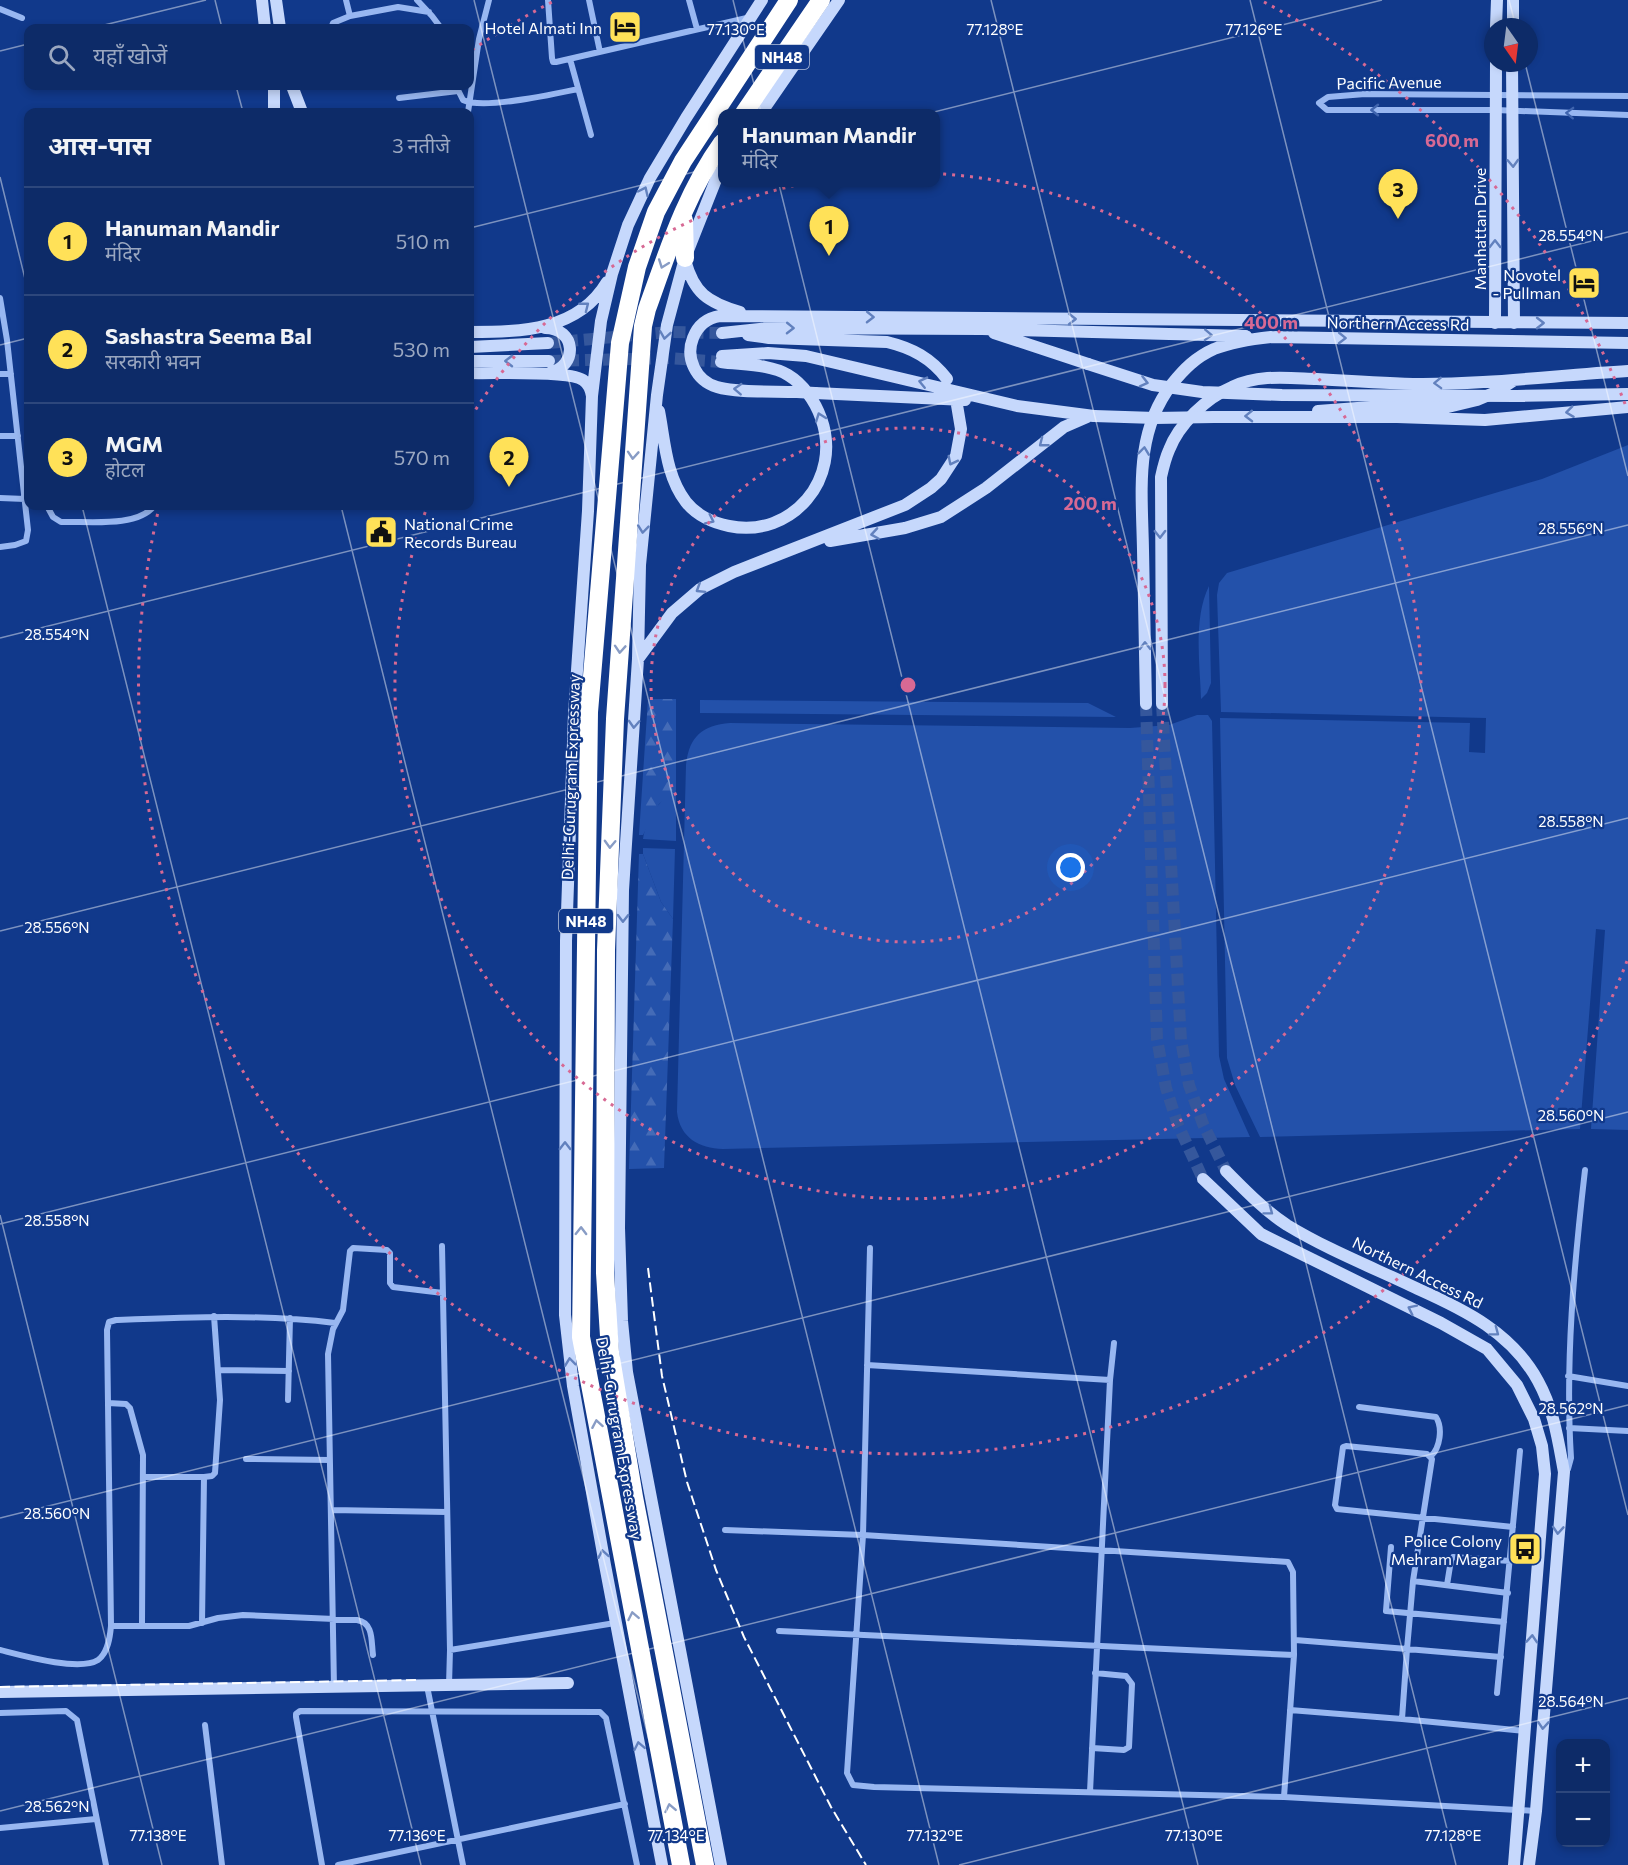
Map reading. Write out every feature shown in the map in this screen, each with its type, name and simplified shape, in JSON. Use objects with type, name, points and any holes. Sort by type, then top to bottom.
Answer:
[{"type":"highway","name":"NH48","points":[[747,109],[821,0]]},
{"type":"highway","name":"Delhi-Gurugram Expressway","points":[[681,1865],[581,1337],[589,712],[620,343],[637,267],[656,212],[683,161],[785,4]]},
{"type":"highway","name":"NH48","points":[[685,209],[709,162],[718,150]]},
{"type":"highway","name":"Delhi-Gurugram Expressway","points":[[685,209],[647,309],[642,338],[615,719],[606,950],[604,1273],[610,1352],[634,1497],[705,1865]]},
{"type":"highway","points":[[685,209],[685,258]]},
{"type":"main road","points":[[262,0],[265,24]]},
{"type":"main road","points":[[276,0],[279,24]]},
{"type":"main road","points":[[662,1865],[615,1623],[573,1386],[565,1315],[566,941],[574,714],[588,511],[592,396],[601,321],[612,274],[628,225],[650,178],[762,0]]},
{"type":"main road","points":[[764,109],[839,0]]},
{"type":"main road","points":[[1496,18],[1497,0]]},
{"type":"main road","points":[[1513,0],[1513,18]]},
{"type":"main road","name":"Manhattan Drive","points":[[1495,323],[1496,72]]},
{"type":"main road","points":[[1512,72],[1514,323]]},
{"type":"main road","points":[[275,90],[277,108]]},
{"type":"main road","points":[[292,90],[295,108]]},
{"type":"main road","points":[[293,90],[300,108]]},
{"type":"main road","points":[[718,176],[685,258],[667,325],[657,395],[640,566],[638,659],[623,890],[619,1228],[622,1321],[627,1372],[721,1865]]},
{"type":"main road","points":[[685,258],[692,281],[706,298],[723,307],[770,316]]},
{"type":"main road","points":[[540,328],[565,320],[589,303],[598,295],[612,274]]},
{"type":"main road","points":[[999,402],[715,387],[703,379],[694,368],[691,343],[703,322],[720,316],[1628,323]]},
{"type":"main road","points":[[947,379],[925,357],[901,345],[887,342],[769,338],[727,333],[769,327],[982,329],[1271,337]]},
{"type":"main road","points":[[474,332],[548,328],[561,332],[569,342],[569,357],[563,367],[545,374]]},
{"type":"main road","points":[[982,329],[1153,384],[1202,392],[1282,395],[1628,394]]},
{"type":"main road","name":"Northern Access Rd","points":[[1146,704],[1143,464],[1150,423],[1165,393],[1187,366],[1200,356],[1230,344],[1271,337],[1628,343]]},
{"type":"main road","points":[[1611,343],[1628,338]]},
{"type":"main road","points":[[474,347],[548,343]]},
{"type":"main road","points":[[657,395],[670,471],[687,503],[708,520],[735,528],[750,528],[780,519],[802,505],[822,475],[827,444],[820,415],[802,386],[788,375],[769,368],[721,359],[768,353],[806,356],[934,384],[999,402],[1046,411],[1094,416],[1280,416],[1485,420],[1628,407]]},
{"type":"main road","points":[[474,361],[549,361]]},
{"type":"main road","points":[[1162,704],[1161,477],[1169,450],[1176,437],[1199,409],[1212,399],[1232,386],[1272,377],[1415,384],[1497,381],[1628,371]]},
{"type":"main road","points":[[474,373],[545,374],[583,380],[590,388],[592,396]]},
{"type":"main road","points":[[1280,416],[1353,407],[1448,407],[1497,392],[1517,379]]},
{"type":"main road","points":[[638,659],[672,613],[686,599],[716,580],[905,505],[932,488],[949,468],[958,449],[961,429],[957,405]]},
{"type":"main road","points":[[765,560],[816,544],[913,527],[941,517],[986,488],[1064,427],[1094,416]]},
{"type":"main road","name":"Northern Access Rd","points":[[1226,1171],[1255,1201],[1287,1224],[1321,1244],[1467,1311],[1501,1335],[1538,1380],[1555,1419],[1564,1472],[1560,1498],[1536,1811],[1529,1865]]},
{"type":"main road","points":[[1203,1179],[1261,1234],[1441,1323],[1487,1349],[1517,1385],[1534,1419],[1542,1446],[1545,1474],[1514,1865]]},
{"type":"main road","points":[[1543,1497],[1560,1498]]},
{"type":"main road","points":[[0,1692],[568,1683]]},
{"type":"street","points":[[346,0],[350,16]]},
{"type":"street","points":[[417,0],[438,24]]},
{"type":"street","points":[[474,71],[489,0]]},
{"type":"street","points":[[548,0],[552,60],[556,62],[751,16]]},
{"type":"street","points":[[589,0],[600,52]]},
{"type":"street","points":[[689,0],[697,29]]},
{"type":"street","points":[[332,24],[336,20],[350,16],[398,7],[429,12]]},
{"type":"street","points":[[0,9],[22,18]]},
{"type":"street","points":[[570,59],[591,135]]},
{"type":"street","points":[[399,98],[445,90]]},
{"type":"street","points":[[458,90],[463,100],[469,103],[512,100],[578,90]]},
{"type":"street","points":[[468,108],[471,90]]},
{"type":"street","name":"Pacific Avenue","points":[[1628,96],[1365,94],[1328,97],[1319,103],[1327,110],[1496,110],[1628,115]]},
{"type":"street","points":[[0,298],[24,490]]},
{"type":"street","points":[[0,374],[11,374]]},
{"type":"street","points":[[0,436],[18,436]]},
{"type":"street","points":[[0,498],[24,499]]},
{"type":"street","points":[[0,547],[26,542],[28,530],[26,510]]},
{"type":"street","points":[[49,510],[53,517],[61,522],[130,519],[144,515],[150,510]]},
{"type":"street","points":[[1564,1472],[1570,1465],[1568,1376],[1585,1170]]},
{"type":"street","points":[[442,1246],[450,1650],[448,1685]]},
{"type":"street","points":[[334,1687],[328,1354],[335,1323],[344,1310],[349,1253],[353,1248],[389,1251],[390,1283],[393,1287],[443,1293]]},
{"type":"street","points":[[870,1248],[863,1536],[847,1773],[853,1785],[1284,1797],[1536,1811]]},
{"type":"street","points":[[0,1650],[45,1661],[84,1664],[99,1659],[105,1652],[111,1626],[107,1330],[109,1322],[214,1316],[290,1317],[335,1323]]},
{"type":"street","points":[[143,1477],[204,1477],[212,1476],[215,1470],[220,1400],[214,1316]]},
{"type":"street","points":[[288,1400],[290,1317]]},
{"type":"street","points":[[1090,1792],[1110,1380],[1114,1343]]},
{"type":"street","points":[[867,1365],[1110,1380]]},
{"type":"street","points":[[219,1370],[289,1371]]},
{"type":"street","points":[[1568,1376],[1628,1386]]},
{"type":"street","points":[[108,1403],[122,1403],[130,1408],[142,1455],[142,1625]]},
{"type":"street","points":[[1359,1407],[1436,1417],[1439,1424],[1438,1448],[1431,1456]]},
{"type":"street","points":[[1569,1428],[1628,1431]]},
{"type":"street","points":[[1431,1456],[1408,1451],[1346,1446],[1342,1449],[1336,1508],[1513,1527]]},
{"type":"street","points":[[1497,1693],[1520,1451]]},
{"type":"street","points":[[1402,1719],[1409,1614],[1432,1462],[1431,1456]]},
{"type":"street","points":[[246,1459],[330,1460]]},
{"type":"street","points":[[202,1623],[204,1477]]},
{"type":"street","points":[[332,1510],[447,1512]]},
{"type":"street","points":[[725,1530],[863,1536],[1288,1562],[1293,1572],[1295,1640],[1284,1797]]},
{"type":"street","points":[[1391,1547],[1386,1611],[1504,1622]]},
{"type":"street","points":[[1447,1585],[1453,1557],[1510,1561]]},
{"type":"street","points":[[1413,1581],[1508,1593]]},
{"type":"street","points":[[111,1626],[189,1626],[218,1618],[243,1615],[333,1618],[367,1623],[373,1655]]},
{"type":"street","points":[[450,1650],[615,1623]]},
{"type":"street","points":[[780,1631],[1294,1655]]},
{"type":"street","points":[[1295,1640],[1500,1657]]},
{"type":"street","points":[[1092,1748],[1124,1749],[1129,1747],[1132,1684],[1126,1676],[1095,1673]]},
{"type":"street","points":[[427,1686],[463,1865]]},
{"type":"street","points":[[1290,1710],[1525,1731]]},
{"type":"street","points":[[0,1713],[66,1711],[77,1720],[105,1865]]},
{"type":"street","points":[[322,1865],[296,1714],[300,1712],[600,1712],[606,1718],[637,1865]]},
{"type":"street","points":[[205,1725],[222,1865]]},
{"type":"street","points":[[338,1865],[625,1804]]},
{"type":"street","points":[[0,1828],[96,1819]]},
{"type":"green space","points":[[1628,445],[1628,1130],[1591,1129],[1605,930],[1596,929],[1580,1129],[1260,1137],[1235,1085],[1227,1058],[1220,718],[1470,723],[1469,752],[1485,753],[1486,718],[1221,712],[1217,595],[1219,583],[1227,573],[1542,479]]},
{"type":"green space","points":[[1209,586],[1211,683],[1207,693],[1201,699],[1199,627]]},
{"type":"green space","points":[[648,699],[676,699],[676,790],[659,804],[643,835],[639,835]]},
{"type":"green space","points":[[700,700],[1088,703],[1116,717],[700,713]]},
{"type":"green space","points":[[1197,715],[1208,715],[1212,721],[1219,1056],[1224,1079],[1250,1137],[723,1149],[699,1144],[682,1129],[677,1112],[686,765],[690,747],[699,734],[712,726],[730,723],[1130,728],[1169,725]]},
{"type":"green space","points":[[676,790],[676,841],[643,839],[654,811]]},
{"type":"green space","points":[[643,848],[675,849],[673,919],[661,902],[643,854]]},
{"type":"green space","points":[[639,854],[643,854],[661,902],[673,919],[664,1168],[629,1169]]},
{"type":"tunnel","points":[[548,343],[669,332],[722,333]]},
{"type":"tunnel","points":[[549,361],[669,358],[721,362]]},
{"type":"tunnel","points":[[1146,704],[1157,1039],[1166,1088],[1178,1125],[1203,1179]]},
{"type":"tunnel","points":[[1162,704],[1181,1040],[1189,1085],[1203,1124],[1226,1171]]},
{"type":"railway","points":[[648,1268],[662,1376],[687,1482],[716,1570],[744,1637],[831,1807],[866,1865]]},
{"type":"railway","points":[[0,1687],[420,1680]]},
{"type":"place","name":"Hotel Almati Inn","points":[[625,27]]},
{"type":"place","name":"MGM","points":[[1398,219]]},
{"type":"place","name":"Hanuman Mandir","points":[[829,256]]},
{"type":"place","name":"Novotel - Pullman","points":[[1584,283]]},
{"type":"place","name":"Sashastra Seema Bal","points":[[509,487]]},
{"type":"place","name":"National Crime Records Bureau","points":[[381,532]]},
{"type":"place","name":"Police Colony Mehram Magar","points":[[1525,1549]]}]
